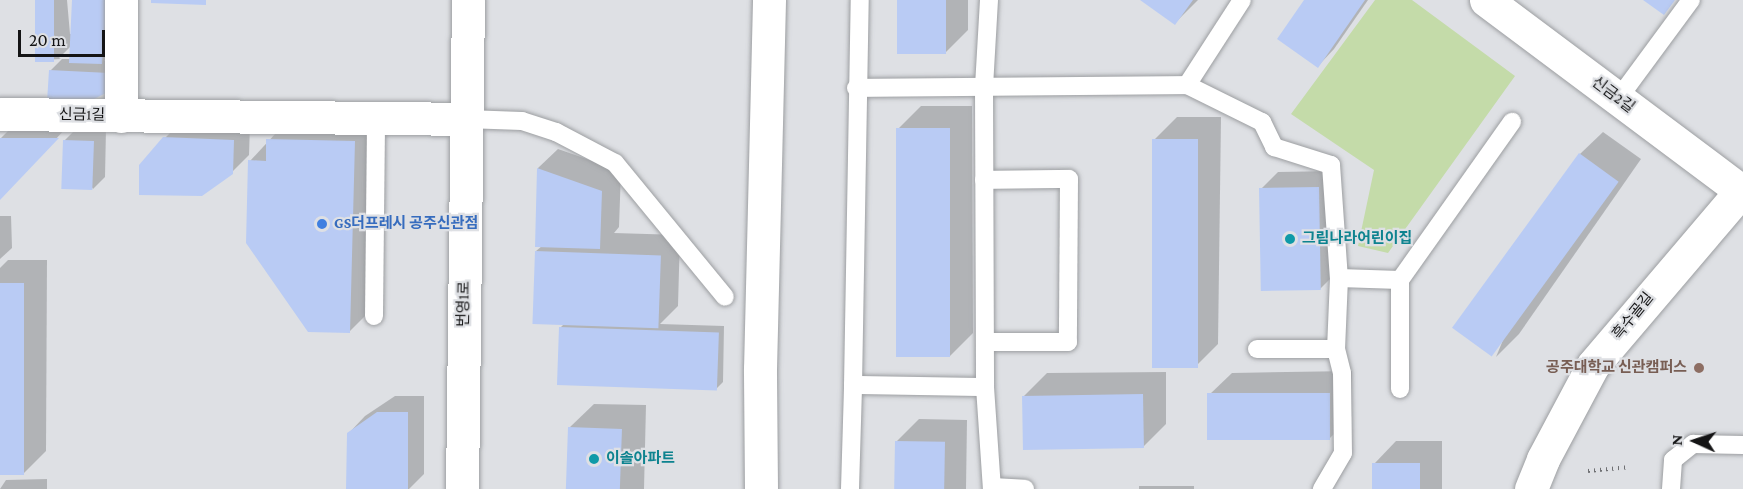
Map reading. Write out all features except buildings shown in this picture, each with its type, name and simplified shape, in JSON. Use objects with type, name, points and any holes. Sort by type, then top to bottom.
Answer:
[{"type":"street","name":"신금1길","points":[[0,114],[121,116],[121,0]]},
{"type":"street","name":"번영1로","points":[[462,489],[468,0]]},
{"type":"street","points":[[761,489],[760,369],[769,0]]},
{"type":"street","name":"신금2길","points":[[1486,0],[1741,191]]},
{"type":"street","points":[[121,116],[466,119]]},
{"type":"street","name":"흑수골길","points":[[1531,489],[1543,459],[1593,365],[1741,191]]},
{"type":"lane","points":[[850,489],[856,88],[860,0]]},
{"type":"lane","points":[[989,0],[984,86],[985,387],[992,488],[1024,489]]},
{"type":"lane","points":[[1187,85],[1242,0]]},
{"type":"lane","points":[[1618,99],[1691,0]]},
{"type":"lane","points":[[856,88],[1187,85],[1262,122],[1274,147],[1331,165],[1339,278],[1336,349],[1342,374],[1343,453],[1322,489]]},
{"type":"lane","points":[[374,316],[376,119]]},
{"type":"lane","points":[[466,119],[522,121],[556,132],[615,163],[725,297]]},
{"type":"lane","points":[[1400,388],[1400,280],[1512,122]]},
{"type":"lane","points":[[984,180],[1069,179],[1068,342],[985,342]]},
{"type":"lane","points":[[1339,278],[1400,280]]},
{"type":"lane","points":[[1257,349],[1336,349]]},
{"type":"lane","points":[[853,385],[985,387]]},
{"type":"lane","points":[[1671,489],[1673,460],[1693,444],[1743,445]]},
{"type":"path","points":[[1588,471],[1630,467]]},
{"type":"green space","points":[[1375,0],[1412,0],[1515,76],[1388,253],[1358,246],[1374,170],[1291,114]]},
{"type":"place","name":"GS더프레시 공주신관점","points":[[322,224]]},
{"type":"place","name":"그림나라어린이집","points":[[1290,239]]},
{"type":"place","name":"공주대학교 신관캠퍼스","points":[[1699,368]]},
{"type":"place","name":"이솔아파트","points":[[594,459]]}]
